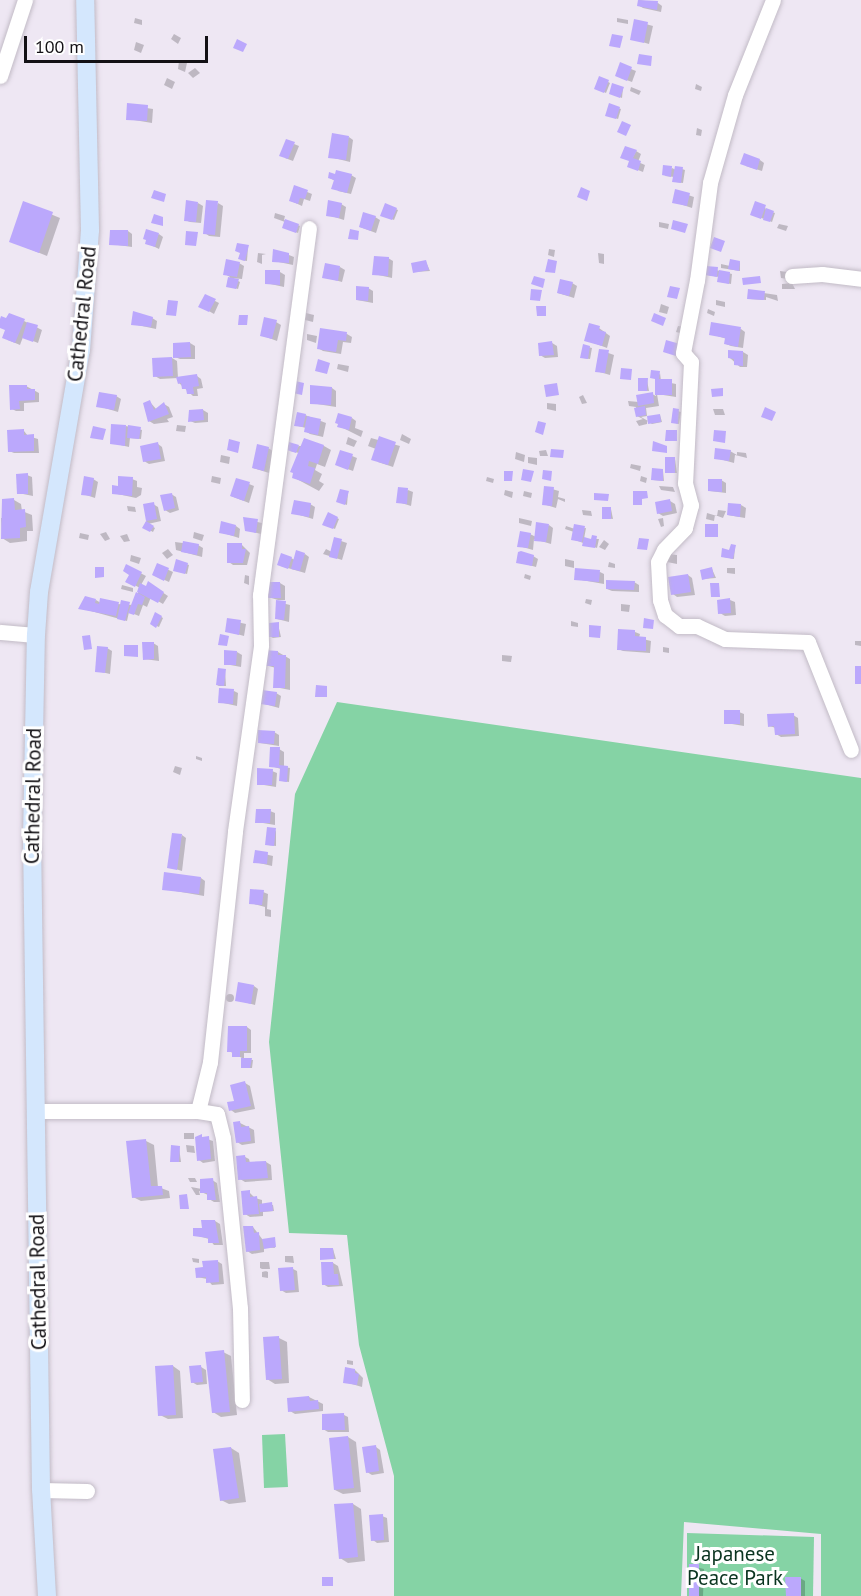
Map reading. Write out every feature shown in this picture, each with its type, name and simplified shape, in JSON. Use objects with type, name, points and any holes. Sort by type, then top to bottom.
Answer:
[{"type":"main road","name":"Cathedral Road","points":[[47,1596],[41,1490],[32,839],[36,635],[39,592],[82,339],[90,230],[85,0]]},
{"type":"street","points":[[0,76],[25,0]]},
{"type":"street","points":[[773,0],[735,95],[710,183],[698,280],[683,353],[691,363],[685,483],[691,505],[685,528],[664,550],[658,562],[660,600],[665,615],[679,626],[697,626],[725,639],[808,642],[851,750]]},
{"type":"street","points":[[198,1111],[210,1062],[236,831],[261,645],[260,595],[309,228]]},
{"type":"street","points":[[792,276],[822,274],[861,279]]},
{"type":"street","points":[[0,632],[36,635]]},
{"type":"street","points":[[36,1111],[198,1111],[217,1114],[222,1138],[240,1308],[242,1400]]},
{"type":"street","points":[[41,1490],[87,1491]]},
{"type":"green space","points":[[337,702],[861,778],[861,1596],[821,1596],[821,1534],[684,1522],[681,1596],[394,1596],[394,1476],[359,1345],[347,1235],[289,1233],[269,1042],[295,794]]},
{"type":"green space","points":[[285,1434],[288,1487],[264,1488],[262,1435]]},
{"type":"green space","name":"Japanese Peace Park","points":[[687,1533],[814,1537],[813,1596],[687,1596]]},
{"type":"building","points":[[638,0],[658,1],[657,10],[637,6]]},
{"type":"building","points":[[634,19],[648,22],[644,43],[630,40]]},
{"type":"building","points":[[612,34],[623,36],[620,48],[609,46]]},
{"type":"building","points":[[237,39],[247,44],[243,52],[233,48]]},
{"type":"building","points":[[639,54],[652,56],[651,66],[637,64]]},
{"type":"building","points":[[620,62],[632,67],[627,81],[615,76]]},
{"type":"building","points":[[599,76],[609,80],[604,93],[594,89]]},
{"type":"building","points":[[612,83],[624,87],[620,98],[609,94]]},
{"type":"building","points":[[127,103],[148,105],[147,121],[126,120]]},
{"type":"building","points":[[609,103],[620,107],[616,119],[605,116]]},
{"type":"building","points":[[622,121],[631,125],[626,136],[617,132]]},
{"type":"building","points":[[332,133],[349,136],[346,160],[328,158]]},
{"type":"building","points":[[286,139],[295,142],[288,159],[279,156]]},
{"type":"building","points":[[625,146],[637,150],[633,158],[641,161],[638,171],[627,167],[629,161],[620,158]]},
{"type":"building","points":[[744,153],[760,159],[757,170],[740,164]]},
{"type":"building","points":[[663,165],[672,166],[671,177],[662,175]]},
{"type":"building","points":[[675,166],[683,167],[681,183],[672,182]]},
{"type":"building","points":[[336,170],[352,174],[347,193],[331,189],[334,180],[328,178],[329,172],[335,174]]},
{"type":"building","points":[[294,185],[308,190],[305,199],[300,198],[298,204],[289,201]]},
{"type":"building","points":[[581,187],[590,191],[587,201],[577,197]]},
{"type":"building","points":[[675,189],[690,193],[687,206],[672,203]]},
{"type":"building","points":[[154,190],[166,194],[164,202],[151,198]]},
{"type":"building","points":[[186,200],[198,202],[196,222],[184,221]]},
{"type":"building","points":[[206,200],[218,201],[215,235],[203,234]]},
{"type":"building","points":[[328,200],[342,203],[339,218],[326,216]]},
{"type":"building","points":[[23,201],[53,212],[39,253],[9,242]]},
{"type":"building","points":[[755,201],[766,205],[761,219],[750,215]]},
{"type":"building","points":[[385,203],[397,208],[392,220],[380,216]]},
{"type":"building","points":[[766,208],[774,211],[770,222],[763,220]]},
{"type":"building","points":[[363,212],[376,216],[371,231],[359,227]]},
{"type":"building","points":[[154,214],[163,217],[163,226],[151,223]]},
{"type":"building","points":[[285,219],[299,224],[296,233],[282,228]]},
{"type":"building","points":[[673,220],[688,224],[685,233],[671,229]]},
{"type":"building","points":[[146,229],[159,233],[155,247],[145,244],[146,240],[143,239]]},
{"type":"building","points":[[350,229],[359,231],[358,240],[348,239]]},
{"type":"building","points":[[110,230],[128,230],[128,246],[109,245]]},
{"type":"building","points":[[186,231],[198,232],[196,246],[185,245]]},
{"type":"building","points":[[714,237],[725,241],[721,252],[710,248]]},
{"type":"building","points":[[237,243],[249,245],[245,261],[238,259],[240,253],[235,251]]},
{"type":"building","points":[[273,249],[289,253],[289,263],[272,262]]},
{"type":"building","points":[[374,256],[389,257],[388,276],[372,275]]},
{"type":"building","points":[[226,259],[240,262],[237,277],[223,275]]},
{"type":"building","points":[[548,259],[557,261],[555,273],[545,272]]},
{"type":"building","points":[[730,259],[740,261],[739,271],[728,269]]},
{"type":"building","points":[[426,260],[429,270],[413,273],[411,263]]},
{"type":"building","points":[[325,263],[340,266],[338,281],[322,278]]},
{"type":"building","points":[[706,266],[718,267],[717,277],[705,275]]},
{"type":"building","points":[[265,270],[280,270],[280,285],[265,284]]},
{"type":"building","points":[[719,270],[730,272],[729,284],[717,282]]},
{"type":"building","points":[[534,276],[545,279],[543,288],[531,284]]},
{"type":"building","points":[[760,276],[761,283],[743,285],[742,278]]},
{"type":"building","points":[[228,277],[239,279],[236,289],[226,287]]},
{"type":"building","points":[[560,279],[573,282],[569,296],[557,293]]},
{"type":"building","points":[[356,286],[369,287],[368,301],[356,300]]},
{"type":"building","points":[[670,286],[680,288],[677,299],[667,297]]},
{"type":"building","points":[[531,289],[542,290],[540,301],[530,300]]},
{"type":"building","points":[[748,289],[765,291],[764,300],[747,299]]},
{"type":"building","points":[[205,294],[216,299],[209,312],[198,307]]},
{"type":"building","points":[[168,300],[178,301],[176,316],[166,315]]},
{"type":"building","points":[[536,306],[546,306],[546,316],[537,316]]},
{"type":"building","points":[[133,311],[153,317],[151,327],[131,325]]},
{"type":"building","points":[[9,313],[25,319],[15,343],[2,338],[5,330],[0,328],[1,316],[6,318]]},
{"type":"building","points":[[654,313],[666,318],[663,326],[651,321]]},
{"type":"building","points":[[239,315],[248,315],[247,325],[238,325]]},
{"type":"building","points":[[264,317],[277,320],[272,339],[260,336]]},
{"type":"building","points":[[27,322],[38,325],[33,342],[22,338]]},
{"type":"building","points":[[711,322],[741,327],[738,347],[724,344],[725,338],[709,335]]},
{"type":"building","points":[[589,323],[600,326],[599,330],[606,332],[602,346],[584,341]]},
{"type":"building","points":[[320,328],[347,332],[346,341],[338,340],[336,352],[317,349]]},
{"type":"building","points":[[666,340],[680,344],[676,356],[663,352]]},
{"type":"building","points":[[552,341],[554,355],[539,356],[538,343]]},
{"type":"building","points":[[190,342],[191,357],[173,358],[173,343]]},
{"type":"building","points":[[583,344],[590,346],[588,359],[580,358]]},
{"type":"building","points":[[599,349],[609,350],[605,373],[595,372]]},
{"type":"building","points":[[728,350],[743,351],[743,366],[734,365],[734,359],[728,358]]},
{"type":"building","points":[[172,357],[173,376],[153,377],[152,358]]},
{"type":"building","points":[[318,359],[330,363],[327,374],[315,371]]},
{"type":"building","points":[[621,368],[632,369],[631,380],[620,379]]},
{"type":"building","points":[[651,370],[660,371],[659,379],[672,379],[672,395],[655,395],[655,379],[650,378]]},
{"type":"building","points":[[197,374],[199,386],[193,387],[194,394],[187,394],[186,389],[182,389],[181,383],[178,384],[176,377]]},
{"type":"building","points":[[638,378],[648,378],[647,391],[638,391]]},
{"type":"building","points":[[295,381],[304,383],[302,395],[293,393]]},
{"type":"building","points":[[557,383],[559,395],[546,397],[544,385]]},
{"type":"building","points":[[9,385],[27,385],[27,389],[35,389],[35,400],[19,401],[20,409],[10,410]]},
{"type":"building","points":[[310,385],[332,387],[331,405],[310,404]]},
{"type":"building","points":[[723,388],[723,396],[712,397],[711,389]]},
{"type":"building","points":[[99,392],[117,395],[114,410],[96,407]]},
{"type":"building","points":[[653,392],[654,403],[638,406],[636,395]]},
{"type":"building","points":[[150,400],[154,410],[164,402],[169,414],[148,422],[143,403]]},
{"type":"building","points":[[645,406],[646,415],[636,417],[634,408]]},
{"type":"building","points":[[765,407],[776,412],[772,421],[761,417]]},
{"type":"building","points":[[673,408],[679,409],[678,424],[671,423]]},
{"type":"building","points":[[203,409],[204,420],[188,422],[189,410]]},
{"type":"building","points":[[297,412],[306,414],[303,427],[294,426]]},
{"type":"building","points":[[338,413],[352,417],[349,430],[337,427],[338,424],[335,423]]},
{"type":"building","points":[[660,414],[661,422],[648,424],[647,416]]},
{"type":"building","points":[[307,416],[321,419],[318,435],[304,432]]},
{"type":"building","points":[[538,421],[546,423],[543,435],[535,432]]},
{"type":"building","points":[[111,424],[126,425],[125,446],[110,444]]},
{"type":"building","points":[[128,425],[141,427],[139,439],[127,438]]},
{"type":"building","points":[[93,426],[106,429],[103,440],[90,438]]},
{"type":"building","points":[[24,429],[24,435],[34,434],[34,451],[8,452],[7,430]]},
{"type":"building","points":[[666,430],[677,430],[677,441],[665,441]]},
{"type":"building","points":[[714,430],[726,431],[725,443],[713,441]]},
{"type":"building","points":[[379,436],[396,442],[388,465],[371,460]]},
{"type":"building","points":[[304,438],[324,445],[318,464],[309,461],[308,466],[315,468],[310,484],[292,478],[293,473],[290,472]]},
{"type":"building","points":[[229,439],[240,442],[238,453],[227,450]]},
{"type":"building","points":[[653,441],[667,446],[667,453],[652,451]]},
{"type":"building","points":[[158,442],[161,459],[143,462],[140,446]]},
{"type":"building","points":[[289,442],[299,445],[296,453],[287,450]]},
{"type":"building","points":[[257,444],[269,447],[264,471],[252,468]]},
{"type":"building","points":[[715,448],[731,450],[729,461],[714,459]]},
{"type":"building","points":[[551,449],[564,450],[563,458],[550,457]]},
{"type":"building","points":[[340,450],[353,454],[348,470],[335,465]]},
{"type":"building","points":[[665,457],[675,457],[675,473],[665,473]]},
{"type":"building","points":[[652,468],[663,469],[663,481],[651,480]]},
{"type":"building","points":[[523,469],[534,471],[531,482],[521,480]]},
{"type":"building","points":[[543,470],[552,471],[551,481],[542,479]]},
{"type":"building","points":[[504,471],[513,471],[512,481],[504,481]]},
{"type":"building","points":[[28,473],[28,494],[17,494],[16,474]]},
{"type":"building","points":[[84,476],[94,478],[91,496],[81,495]]},
{"type":"building","points":[[118,476],[133,477],[132,496],[112,494],[112,485],[118,486]]},
{"type":"building","points":[[236,478],[250,482],[244,501],[230,496]]},
{"type":"building","points":[[708,479],[722,479],[722,492],[708,491]]},
{"type":"building","points":[[544,486],[554,487],[552,506],[542,505]]},
{"type":"building","points":[[398,487],[408,488],[407,504],[396,503]]},
{"type":"building","points":[[340,489],[349,491],[345,505],[336,502]]},
{"type":"building","points":[[633,491],[647,491],[648,498],[642,499],[642,505],[633,505]]},
{"type":"building","points":[[172,493],[175,508],[164,511],[160,495]]},
{"type":"building","points":[[594,493],[609,494],[608,501],[594,500]]},
{"type":"building","points":[[14,498],[15,510],[25,509],[26,527],[20,528],[20,538],[1,539],[2,499]]},
{"type":"building","points":[[670,499],[672,511],[657,514],[655,502]]},
{"type":"building","points":[[294,500],[311,503],[309,517],[291,514]]},
{"type":"building","points":[[154,502],[157,519],[146,521],[143,504]]},
{"type":"building","points":[[728,503],[741,504],[740,517],[727,515]]},
{"type":"building","points":[[602,507],[611,507],[611,519],[602,519]]},
{"type":"building","points":[[328,512],[338,517],[333,529],[322,525]]},
{"type":"building","points":[[243,517],[258,519],[256,533],[245,531]]},
{"type":"building","points":[[146,521],[154,526],[150,532],[142,528]]},
{"type":"building","points":[[221,521],[236,525],[234,536],[219,533]]},
{"type":"building","points":[[536,522],[549,524],[546,542],[534,541]]},
{"type":"building","points":[[574,524],[585,526],[582,542],[571,540]]},
{"type":"building","points":[[705,524],[718,524],[718,537],[705,537]]},
{"type":"building","points":[[520,531],[531,533],[528,548],[517,547]]},
{"type":"building","points":[[592,535],[597,536],[595,548],[582,546],[584,537],[591,539]]},
{"type":"building","points":[[334,537],[342,539],[337,559],[329,557]]},
{"type":"building","points":[[639,538],[649,539],[647,550],[637,549]]},
{"type":"building","points":[[183,541],[199,544],[197,555],[181,552]]},
{"type":"building","points":[[227,543],[242,543],[242,549],[246,549],[243,563],[227,563]]},
{"type":"building","points":[[731,544],[736,545],[733,559],[721,557],[722,548],[729,550]]},
{"type":"building","points":[[296,550],[305,553],[300,571],[291,569]]},
{"type":"building","points":[[518,552],[534,555],[532,566],[516,563]]},
{"type":"building","points":[[281,553],[292,557],[288,569],[277,565]]},
{"type":"building","points":[[176,559],[188,563],[185,574],[173,571]]},
{"type":"building","points":[[157,563],[169,568],[164,581],[152,575]]},
{"type":"building","points":[[126,564],[142,572],[135,587],[125,582],[129,575],[123,571]]},
{"type":"building","points":[[95,567],[104,567],[104,577],[95,578]]},
{"type":"building","points":[[712,567],[714,577],[702,580],[700,570]]},
{"type":"building","points":[[575,568],[600,570],[599,582],[574,580]]},
{"type":"building","points":[[688,574],[691,592],[671,595],[668,577]]},
{"type":"building","points":[[606,580],[635,581],[634,590],[606,589]]},
{"type":"building","points":[[148,581],[164,592],[158,603],[137,592],[140,583],[146,586]]},
{"type":"building","points":[[266,582],[280,582],[281,598],[267,598]]},
{"type":"building","points":[[710,583],[719,583],[720,597],[711,597]]},
{"type":"building","points":[[136,592],[145,597],[142,605],[138,604],[134,615],[128,613]]},
{"type":"building","points":[[85,596],[96,599],[95,603],[99,604],[100,598],[119,602],[116,616],[78,609]]},
{"type":"building","points":[[730,598],[731,613],[718,614],[717,600]]},
{"type":"building","points":[[121,600],[130,602],[125,621],[117,619]]},
{"type":"building","points":[[276,600],[286,601],[284,620],[275,619]]},
{"type":"building","points":[[155,612],[162,616],[156,628],[150,624]]},
{"type":"building","points":[[227,618],[241,620],[239,635],[225,632]]},
{"type":"building","points":[[644,618],[654,620],[653,629],[643,628]]},
{"type":"building","points":[[279,622],[279,637],[269,637],[269,623]]},
{"type":"building","points":[[589,625],[601,626],[600,638],[589,637]]},
{"type":"building","points":[[618,629],[635,630],[635,636],[646,637],[646,651],[617,650]]},
{"type":"building","points":[[220,634],[229,636],[227,646],[218,645]]},
{"type":"building","points":[[90,635],[92,649],[84,650],[82,636]]},
{"type":"building","points":[[142,642],[154,642],[154,659],[143,660]]},
{"type":"building","points":[[124,645],[138,645],[138,657],[124,656]]},
{"type":"building","points":[[97,646],[108,647],[105,673],[95,672]]},
{"type":"building","points":[[224,650],[237,651],[236,665],[224,665]]},
{"type":"building","points":[[264,650],[278,651],[278,655],[286,655],[285,688],[273,688],[274,666],[263,666]]},
{"type":"building","points":[[855,666],[861,666],[861,684],[855,684]]},
{"type":"building","points":[[218,668],[226,669],[224,686],[216,685]]},
{"type":"building","points":[[316,685],[327,686],[327,697],[315,697]]},
{"type":"building","points":[[219,688],[234,689],[233,704],[218,703]]},
{"type":"building","points":[[262,690],[277,692],[275,706],[260,704]]},
{"type":"building","points":[[724,710],[740,710],[740,724],[724,724]]},
{"type":"building","points":[[794,713],[795,734],[775,735],[774,726],[768,727],[767,714]]},
{"type":"building","points":[[258,730],[275,731],[274,744],[258,743]]},
{"type":"building","points":[[270,747],[280,747],[279,765],[288,766],[287,782],[279,781],[280,768],[269,767]]},
{"type":"building","points":[[257,768],[273,769],[272,785],[257,785]]},
{"type":"building","points":[[256,809],[271,809],[270,823],[255,823]]},
{"type":"building","points":[[267,827],[276,828],[274,846],[265,845]]},
{"type":"building","points":[[172,833],[182,834],[177,870],[167,868]]},
{"type":"building","points":[[255,850],[268,852],[267,864],[253,863]]},
{"type":"building","points":[[164,872],[201,877],[199,894],[162,890]]},
{"type":"building","points":[[250,889],[264,890],[262,905],[249,904]]},
{"type":"building","points":[[238,982],[254,985],[251,1004],[235,1001]]},
{"type":"building","points":[[228,1026],[247,1026],[247,1051],[240,1051],[240,1057],[232,1057],[232,1052],[227,1052]]},
{"type":"building","points":[[241,1058],[252,1058],[250,1068],[241,1068]]},
{"type":"building","points":[[245,1081],[251,1106],[229,1111],[227,1102],[234,1101],[230,1085]]},
{"type":"building","points":[[240,1121],[241,1127],[249,1126],[251,1141],[236,1143],[233,1122]]},
{"type":"building","points":[[202,1134],[202,1137],[209,1136],[211,1159],[197,1161],[195,1137]]},
{"type":"building","points":[[146,1139],[151,1186],[162,1186],[163,1195],[132,1198],[126,1141]]},
{"type":"building","points":[[171,1145],[180,1146],[179,1162],[170,1162]]},
{"type":"building","points":[[245,1155],[246,1162],[266,1161],[268,1178],[238,1180],[236,1156]]},
{"type":"building","points":[[213,1178],[216,1200],[207,1200],[207,1193],[200,1193],[200,1179]]},
{"type":"building","points":[[250,1190],[250,1197],[257,1196],[259,1214],[243,1215],[241,1191]]},
{"type":"building","points":[[187,1194],[189,1209],[180,1209],[179,1195]]},
{"type":"building","points":[[272,1202],[273,1211],[260,1212],[259,1204]]},
{"type":"building","points":[[201,1220],[215,1220],[219,1243],[208,1243],[208,1238],[193,1236],[193,1228],[202,1228]]},
{"type":"building","points":[[243,1226],[253,1226],[254,1233],[259,1232],[260,1250],[246,1252]]},
{"type":"building","points":[[275,1237],[276,1247],[264,1249],[262,1239]]},
{"type":"building","points":[[320,1248],[333,1248],[334,1259],[320,1260]]},
{"type":"building","points":[[218,1260],[219,1282],[206,1283],[206,1277],[196,1278],[195,1268],[203,1267],[202,1261]]},
{"type":"building","points":[[321,1262],[333,1262],[334,1274],[338,1274],[339,1285],[322,1285]]},
{"type":"building","points":[[293,1267],[295,1290],[280,1291],[278,1268]]},
{"type":"building","points":[[279,1336],[282,1379],[266,1380],[263,1337]]},
{"type":"building","points":[[224,1350],[230,1412],[212,1413],[205,1352]]},
{"type":"building","points":[[173,1365],[176,1415],[158,1416],[155,1366]]},
{"type":"building","points":[[201,1365],[203,1382],[191,1383],[189,1366]]},
{"type":"building","points":[[345,1367],[355,1369],[355,1373],[359,1374],[357,1385],[343,1383]]},
{"type":"building","points":[[309,1396],[310,1401],[318,1400],[319,1409],[288,1412],[287,1398]]},
{"type":"building","points":[[344,1413],[345,1430],[322,1430],[322,1414]]},
{"type":"building","points":[[348,1436],[354,1488],[334,1490],[329,1438]]},
{"type":"building","points":[[376,1445],[379,1471],[366,1473],[362,1447]]},
{"type":"building","points":[[231,1447],[239,1498],[220,1501],[213,1449]]},
{"type":"building","points":[[353,1503],[358,1557],[339,1559],[334,1504]]},
{"type":"building","points":[[383,1514],[384,1540],[371,1541],[369,1515]]},
{"type":"building","points":[[689,1564],[699,1564],[699,1596],[689,1596]]},
{"type":"building","points":[[322,1577],[333,1577],[333,1586],[322,1586]]},
{"type":"building","points":[[785,1577],[801,1577],[801,1596],[786,1596]]}]
